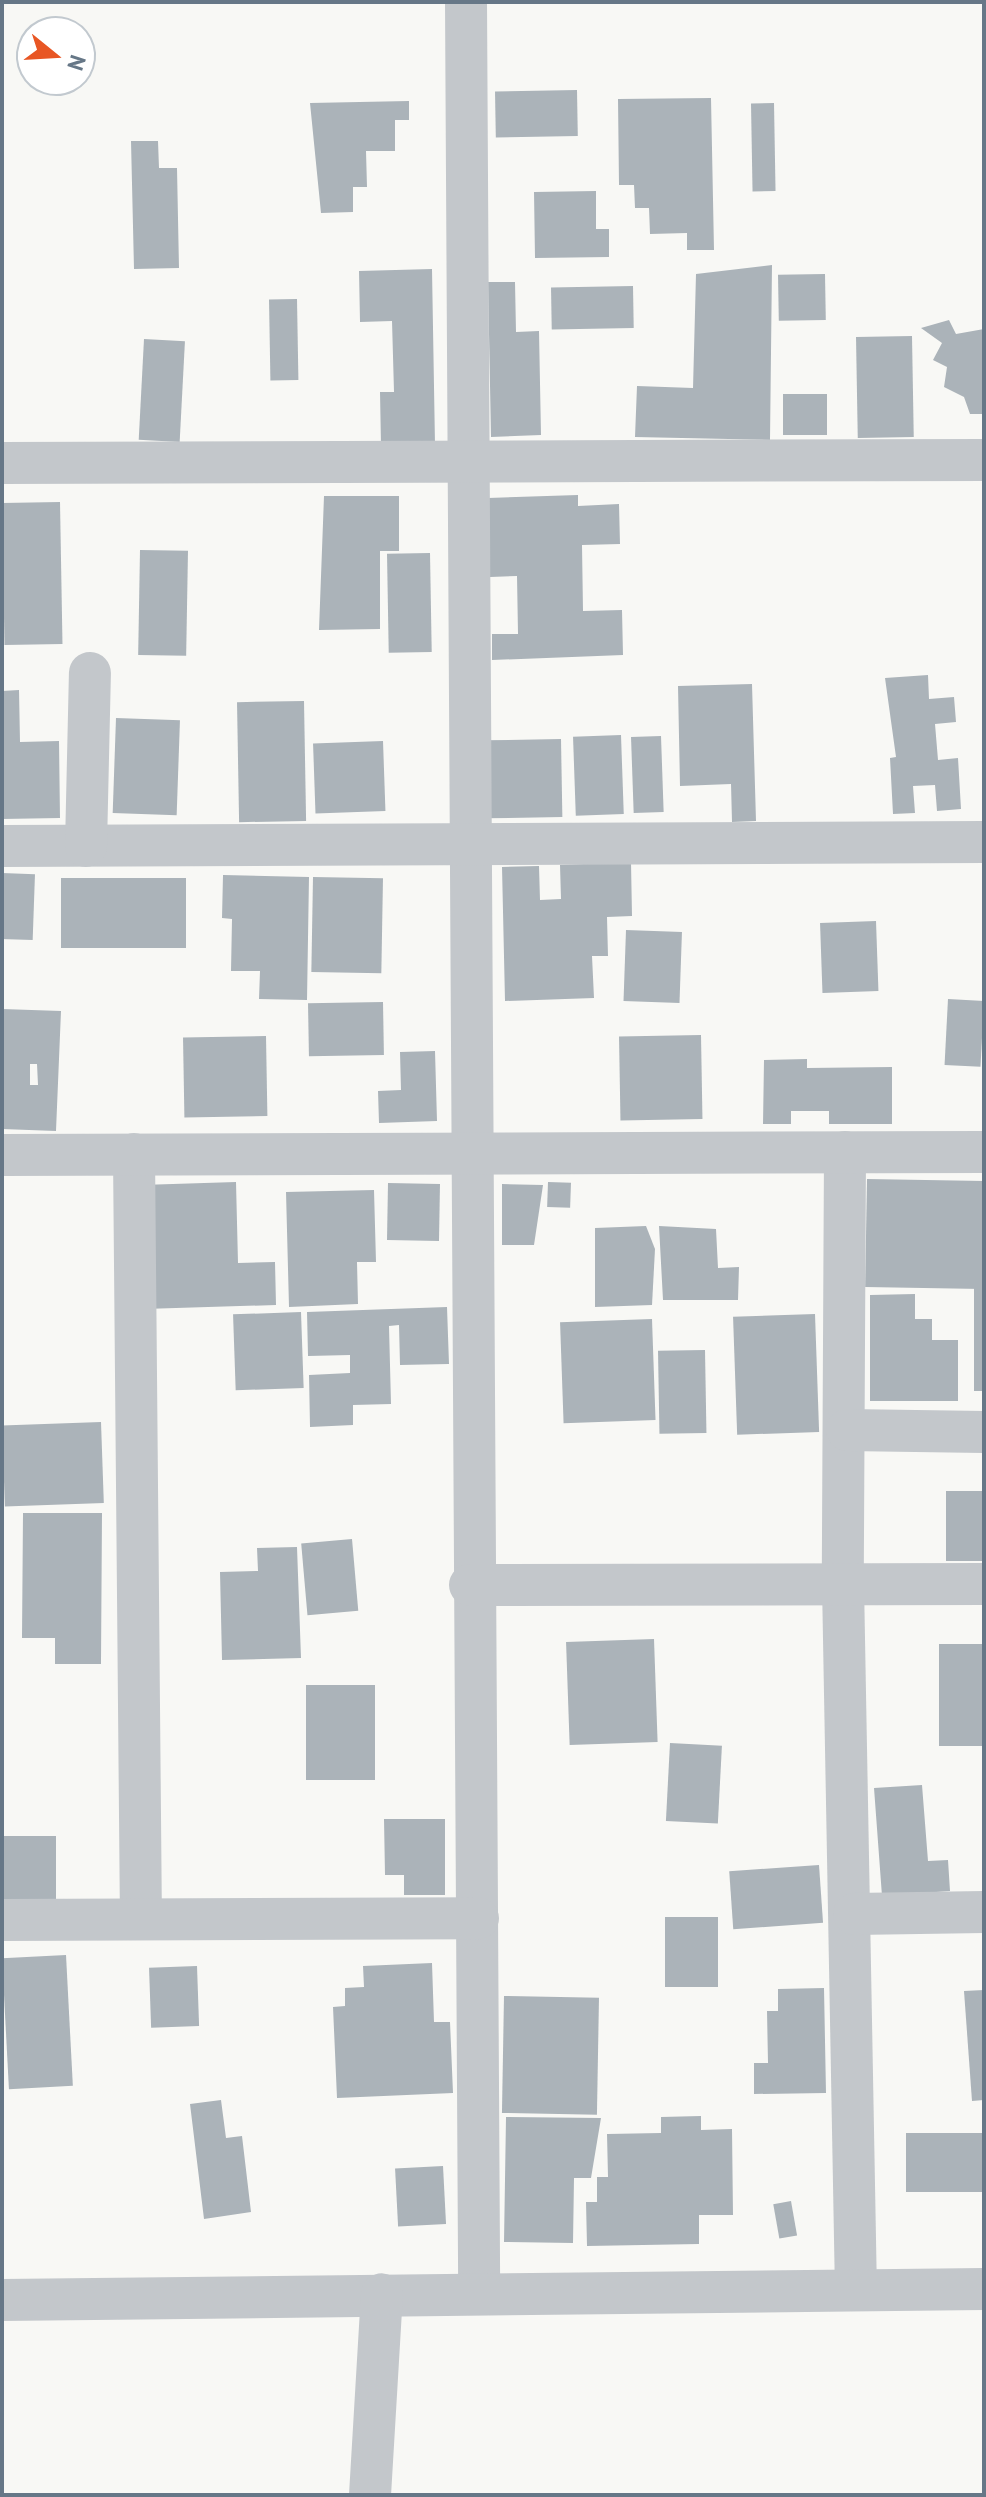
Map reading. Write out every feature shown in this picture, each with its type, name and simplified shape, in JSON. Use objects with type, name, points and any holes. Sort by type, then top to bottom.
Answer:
[{"type":"street","points":[[466,2],[468,843],[475,1153],[470,1585],[478,1918],[479,2291]]},
{"type":"street","points":[[2,463],[984,460]]},
{"type":"street","points":[[86,846],[90,673]]},
{"type":"street","points":[[2,846],[984,842]]},
{"type":"street","points":[[845,1152],[847,1430],[843,1584],[854,1914],[856,2290]]},
{"type":"street","points":[[2,1155],[984,1152]]},
{"type":"street","points":[[134,1154],[141,1919]]},
{"type":"street","points":[[847,1430],[984,1432]]},
{"type":"street","points":[[470,1585],[984,1584]]},
{"type":"street","points":[[854,1914],[984,1912]]},
{"type":"street","points":[[2,1920],[478,1918]]},
{"type":"street","points":[[2,2300],[479,2291],[984,2289]]},
{"type":"street","points":[[370,2495],[382,2294]]},
{"type":"building","points":[[577,90],[578,136],[496,137],[495,91]]},
{"type":"building","points":[[711,98],[714,250],[687,250],[687,233],[650,234],[649,208],[635,208],[634,185],[619,185],[618,99]]},
{"type":"building","points":[[409,101],[409,120],[395,120],[395,151],[366,151],[367,187],[353,187],[353,212],[321,213],[310,103]]},
{"type":"building","points":[[751,103],[774,103],[776,191],[753,191]]},
{"type":"building","points":[[131,141],[158,141],[159,168],[177,168],[179,268],[134,269]]},
{"type":"building","points":[[596,191],[596,229],[609,229],[609,257],[535,258],[534,192]]},
{"type":"building","points":[[772,265],[770,440],[635,437],[637,386],[693,388],[696,274]]},
{"type":"building","points":[[432,269],[435,445],[381,446],[380,392],[394,392],[392,321],[360,322],[359,271]]},
{"type":"building","points":[[825,274],[826,320],[779,321],[778,275]]},
{"type":"building","points":[[488,282],[515,282],[516,332],[539,331],[541,435],[491,437]]},
{"type":"building","points":[[633,286],[634,328],[552,329],[551,287]]},
{"type":"building","points":[[269,299],[297,299],[298,380],[270,380]]},
{"type":"building","points":[[949,320],[956,334],[984,329],[984,414],[970,414],[964,397],[944,387],[947,367],[933,360],[942,343],[921,328]]},
{"type":"building","points":[[912,336],[914,437],[858,438],[856,337]]},
{"type":"building","points":[[144,339],[185,341],[180,442],[139,440]]},
{"type":"building","points":[[783,394],[827,394],[827,435],[783,435]]},
{"type":"building","points":[[578,495],[578,506],[619,504],[620,544],[582,545],[583,611],[622,610],[623,655],[492,660],[492,634],[518,634],[517,576],[490,577],[488,498]]},
{"type":"building","points":[[324,496],[399,496],[399,551],[380,551],[380,629],[319,630]]},
{"type":"building","points":[[60,502],[62,644],[4,645],[2,503]]},
{"type":"building","points":[[140,550],[188,551],[186,656],[138,655]]},
{"type":"building","points":[[430,553],[432,652],[389,653],[387,554]]},
{"type":"building","points":[[928,675],[929,699],[954,697],[956,722],[935,724],[938,760],[958,758],[961,809],[937,811],[935,785],[913,786],[915,813],[893,814],[890,758],[896,757],[885,678]]},
{"type":"building","points":[[752,684],[756,821],[732,822],[731,784],[680,786],[678,686]]},
{"type":"building","points":[[19,690],[20,742],[59,741],[60,818],[2,819],[2,691]]},
{"type":"building","points":[[304,701],[306,821],[239,822],[237,702]]},
{"type":"building","points":[[116,718],[180,720],[177,815],[113,813]]},
{"type":"building","points":[[621,735],[624,814],[576,816],[573,737]]},
{"type":"building","points":[[661,736],[664,812],[634,813],[631,737]]},
{"type":"building","points":[[561,739],[562,817],[485,818],[484,740]]},
{"type":"building","points":[[383,741],[385,811],[315,813],[313,743]]},
{"type":"building","points":[[631,862],[632,916],[607,917],[608,956],[592,956],[594,998],[505,1001],[502,867],[539,866],[540,900],[561,899],[560,865]]},
{"type":"building","points":[[2,873],[35,874],[33,940],[2,939]]},
{"type":"building","points":[[223,875],[309,877],[307,1000],[259,999],[260,971],[231,971],[232,919],[222,918]]},
{"type":"building","points":[[313,877],[383,878],[381,973],[311,972]]},
{"type":"building","points":[[61,878],[186,878],[186,948],[61,948]]},
{"type":"building","points":[[876,921],[878,991],[822,993],[820,923]]},
{"type":"building","points":[[626,930],[682,932],[679,1003],[624,1001]]},
{"type":"building","points":[[948,999],[984,1001],[980,1067],[945,1065]]},
{"type":"building","points":[[383,1002],[384,1055],[309,1056],[308,1003]]},
{"type":"building","points":[[2,1009],[61,1011],[56,1131],[2,1129]],"holes":[[[30,1064],[37,1064],[38,1085],[30,1085]]]},
{"type":"building","points":[[701,1035],[702,1119],[620,1120],[619,1036]]},
{"type":"building","points":[[266,1036],[267,1116],[184,1117],[183,1037]]},
{"type":"building","points":[[435,1051],[437,1121],[379,1123],[378,1091],[401,1090],[400,1052]]},
{"type":"building","points":[[807,1059],[807,1068],[892,1067],[892,1124],[829,1124],[829,1111],[791,1111],[791,1124],[763,1124],[764,1060]]},
{"type":"building","points":[[867,1179],[984,1181],[982,1289],[865,1287]]},
{"type":"building","points":[[236,1182],[238,1263],[275,1262],[276,1305],[144,1309],[141,1185]]},
{"type":"building","points":[[548,1182],[571,1183],[570,1208],[547,1207]]},
{"type":"building","points":[[388,1183],[440,1184],[439,1241],[387,1240]]},
{"type":"building","points":[[502,1184],[543,1185],[534,1245],[502,1245]]},
{"type":"building","points":[[374,1190],[376,1262],[357,1262],[358,1304],[289,1307],[286,1192]]},
{"type":"building","points":[[646,1226],[655,1249],[652,1305],[595,1307],[595,1228]]},
{"type":"building","points":[[659,1226],[716,1229],[718,1268],[739,1267],[738,1300],[663,1300]]},
{"type":"building","points":[[974,1288],[984,1288],[984,1391],[974,1391]]},
{"type":"building","points":[[915,1294],[915,1319],[932,1319],[932,1340],[958,1340],[958,1401],[870,1401],[870,1295]]},
{"type":"building","points":[[447,1307],[449,1364],[400,1365],[399,1325],[389,1326],[391,1404],[353,1405],[353,1425],[310,1427],[309,1375],[350,1373],[350,1355],[308,1356],[307,1312]]},
{"type":"building","points":[[301,1312],[304,1388],[236,1390],[233,1314]]},
{"type":"building","points":[[815,1314],[819,1432],[737,1435],[733,1317]]},
{"type":"building","points":[[652,1319],[656,1420],[564,1423],[560,1322]]},
{"type":"building","points":[[705,1350],[706,1433],[659,1434],[658,1351]]},
{"type":"building","points":[[101,1422],[104,1503],[5,1506],[2,1425]]},
{"type":"building","points":[[946,1491],[984,1491],[984,1561],[946,1561]]},
{"type":"building","points":[[23,1513],[102,1513],[101,1664],[55,1664],[55,1638],[22,1638]]},
{"type":"building","points":[[352,1539],[358,1611],[307,1615],[301,1543]]},
{"type":"building","points":[[297,1547],[301,1658],[222,1660],[220,1572],[258,1571],[257,1548]]},
{"type":"building","points":[[654,1639],[658,1742],[570,1745],[566,1642]]},
{"type":"building","points":[[939,1644],[984,1644],[984,1746],[939,1746]]},
{"type":"building","points":[[306,1685],[375,1685],[375,1780],[306,1780]]},
{"type":"building","points":[[670,1743],[722,1746],[718,1824],[666,1821]]},
{"type":"building","points":[[922,1785],[928,1861],[948,1860],[950,1891],[882,1896],[874,1788]]},
{"type":"building","points":[[384,1819],[445,1819],[445,1895],[404,1895],[404,1875],[385,1875]]},
{"type":"building","points":[[2,1836],[56,1836],[56,1901],[2,1901]]},
{"type":"building","points":[[819,1865],[823,1923],[733,1929],[729,1871]]},
{"type":"building","points":[[665,1917],[718,1917],[718,1987],[665,1987]]},
{"type":"building","points":[[66,1955],[73,2086],[9,2089],[2,1958]]},
{"type":"building","points":[[432,1963],[434,2022],[450,2022],[453,2093],[337,2098],[333,2007],[345,2006],[345,1988],[364,1987],[363,1966]]},
{"type":"building","points":[[197,1966],[199,2026],[151,2028],[149,1968]]},
{"type":"building","points":[[824,1988],[826,2093],[754,2094],[754,2063],[768,2063],[767,2011],[778,2011],[778,1989]]},
{"type":"building","points":[[984,1990],[984,2100],[972,2101],[964,1991]]},
{"type":"building","points":[[504,1996],[599,1998],[597,2115],[502,2113]]},
{"type":"building","points":[[221,2100],[226,2138],[242,2136],[251,2212],[204,2219],[190,2104]]},
{"type":"building","points":[[701,2116],[701,2130],[732,2129],[733,2215],[699,2215],[699,2244],[587,2246],[586,2202],[597,2202],[597,2177],[608,2177],[607,2134],[661,2133],[661,2117]]},
{"type":"building","points":[[506,2117],[601,2118],[591,2178],[574,2178],[573,2243],[504,2242]]},
{"type":"building","points":[[906,2133],[984,2133],[984,2192],[906,2192]]},
{"type":"building","points":[[443,2166],[446,2224],[398,2226],[395,2169]]},
{"type":"building","points":[[791,2201],[797,2235],[779,2239],[773,2204]]}]
